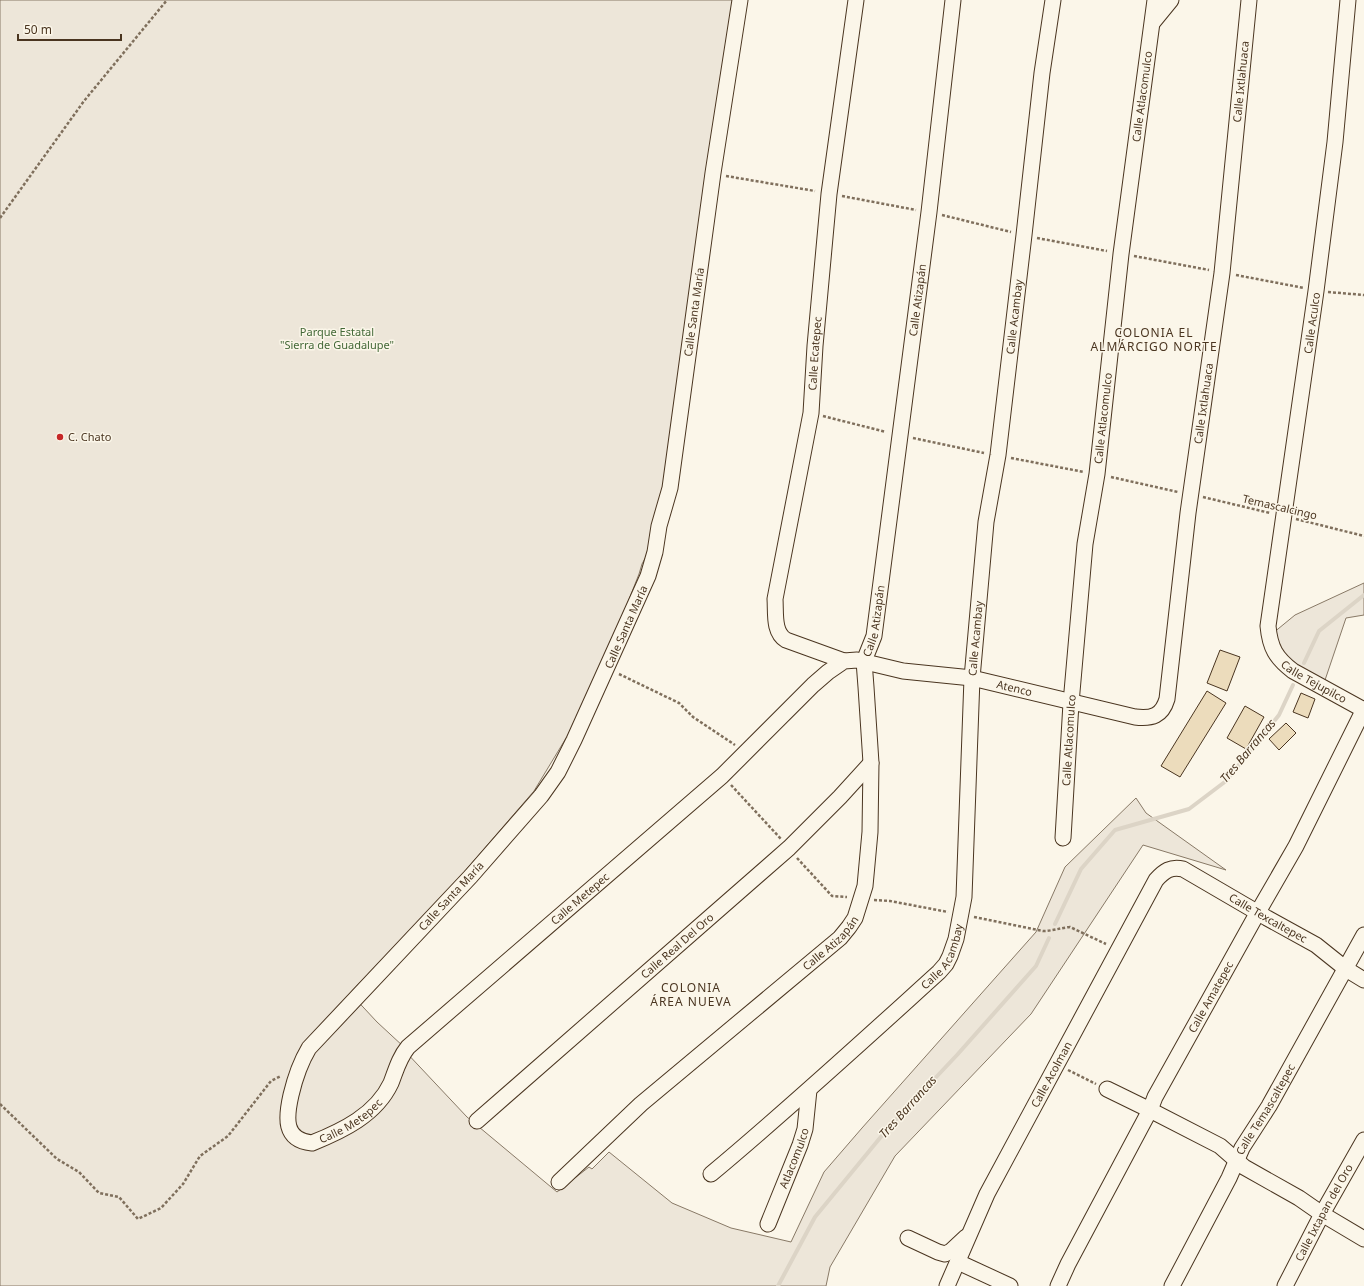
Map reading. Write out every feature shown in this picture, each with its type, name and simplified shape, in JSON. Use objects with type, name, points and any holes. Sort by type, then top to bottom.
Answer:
[{"type":"street","name":"Calle Santa María","points":[[305,1142],[299,1140],[290,1130],[287,1116],[297,1072],[309,1048],[471,876],[541,796],[558,772],[648,576],[655,552],[659,526],[670,488],[713,173],[740,0]]},
{"type":"street","name":"Calle Ecatepec","points":[[844,661],[781,637],[777,632],[776,626],[775,599],[811,413],[815,346],[829,194],[856,0]]},
{"type":"street","name":"Calle Atizapán","points":[[559,1182],[641,1104],[840,938],[855,918],[862,899],[865,886],[870,832],[871,763],[864,661],[874,636],[929,212],[953,0]]},
{"type":"street","name":"Calle Acambay","points":[[711,1174],[810,1090],[942,968],[950,956],[956,939],[964,897],[972,678],[986,522],[999,448],[1042,73],[1053,0]]},
{"type":"street","name":"Calle Atlacomulco","points":[[1063,838],[1071,703],[1085,544],[1097,474],[1121,254],[1155,0]]},
{"type":"street","points":[[1153,22],[1171,0]]},
{"type":"street","name":"Calle Ixtlahuaca","points":[[1162,710],[1167,699],[1192,495],[1222,272],[1249,0]]},
{"type":"street","name":"Calle Aculco","points":[[1272,645],[1269,638],[1268,626],[1316,291],[1335,142],[1348,0]]},
{"type":"street","name":"Calle Tejupilco","points":[[1272,645],[1276,654],[1284,664],[1364,710]]},
{"type":"street","points":[[844,661],[864,661]]},
{"type":"street","name":"Calle Metepec","points":[[305,1142],[312,1143],[351,1126],[369,1111],[383,1096],[390,1084],[401,1055],[408,1047],[722,776],[813,685],[844,661]]},
{"type":"street","name":"Atenco","points":[[864,661],[903,671],[972,678],[1135,718],[1145,718],[1158,714],[1162,710]]},
{"type":"street","name":"Calle Amatepec","points":[[1058,1286],[1068,1264],[1150,1110],[1155,1097],[1296,846],[1364,710]]},
{"type":"street","name":"Calle Real Del Oro","points":[[477,1121],[789,848],[840,797],[871,763]]},
{"type":"street","name":"Calle Texcaltepec","points":[[1167,870],[1178,868],[1183,869],[1316,945],[1346,969],[1364,980]]},
{"type":"street","name":"Calle Acolman","points":[[947,1286],[987,1194],[1156,880],[1167,870]]},
{"type":"street","name":"Calle Temascaltepec","points":[[1172,1286],[1230,1178],[1242,1148],[1269,1106],[1364,935]]},
{"type":"street","points":[[1107,1089],[1220,1146],[1244,1167],[1299,1198],[1322,1214],[1364,1239]]},
{"type":"street","name":"Atlacomulco","points":[[768,1224],[800,1145],[805,1129],[810,1090]]},
{"type":"street","name":"Calle Ixtapan del Oro","points":[[1285,1286],[1322,1214],[1364,1140]]},
{"type":"street","points":[[908,1238],[945,1254],[951,1251],[970,1233]]},
{"type":"street","points":[[958,1262],[1010,1286]]},
{"type":"path","points":[[0,218],[84,101],[166,0]]},
{"type":"path","name":"Temascalcingo","points":[[1192,495],[1364,536]]},
{"type":"path","points":[[607,668],[679,702],[692,716],[745,752]]},
{"type":"path","points":[[722,776],[832,896],[890,901],[1042,931],[1054,931],[1063,928],[1070,928],[1119,949]]},
{"type":"path","points":[[1058,1064],[1107,1089]]},
{"type":"path","points":[[0,1104],[57,1159],[79,1172],[99,1193],[118,1197],[138,1219],[161,1208],[183,1184],[200,1156],[228,1136],[271,1081],[289,1073],[297,1072]]},
{"type":"green space","name":"Parque Estatal \"Sierra de Guadalupe\"","points":[[0,0],[736,0],[676,441],[649,551],[642,564],[613,640],[577,720],[534,791],[452,886],[350,993],[377,1022],[404,1047],[403,1049],[467,1117],[557,1192],[589,1167],[592,1169],[609,1152],[672,1203],[731,1228],[791,1242],[824,1172],[1036,932],[1065,867],[1136,798],[1146,813],[1226,870],[1143,845],[1031,1014],[895,1156],[830,1267],[826,1286],[0,1286]]},
{"type":"green space","points":[[1364,583],[1364,615],[1346,618],[1322,689],[1267,638],[1295,615]]},
{"type":"building","points":[[1220,650],[1240,657],[1227,691],[1207,683]]},
{"type":"building","points":[[1207,691],[1226,703],[1180,777],[1161,766]]},
{"type":"building","points":[[1301,693],[1315,699],[1308,718],[1293,712]]},
{"type":"building","points":[[1245,706],[1264,717],[1246,749],[1227,738]]},
{"type":"building","points":[[1286,723],[1296,733],[1279,750],[1269,739]]},
{"type":"waterway","name":"Tres Barrancas","points":[[1304,663],[1319,631],[1364,595]]},
{"type":"waterway","name":"Tres Barrancas","points":[[1055,924],[1081,869],[1115,830],[1189,809],[1226,781],[1279,715],[1293,685]]},
{"type":"waterway","name":"Tres Barrancas","points":[[778,1286],[815,1217],[889,1127],[957,1055],[1036,966],[1049,938]]},
{"type":"place","name":"C. Chato","points":[[60,437]]},
{"type":"district","name":"COLONIA EL ALMÁRCIGO NORTE","points":[[1154,340]]},
{"type":"district","name":"COLONIA ÁREA NUEVA","points":[[691,995]]}]
